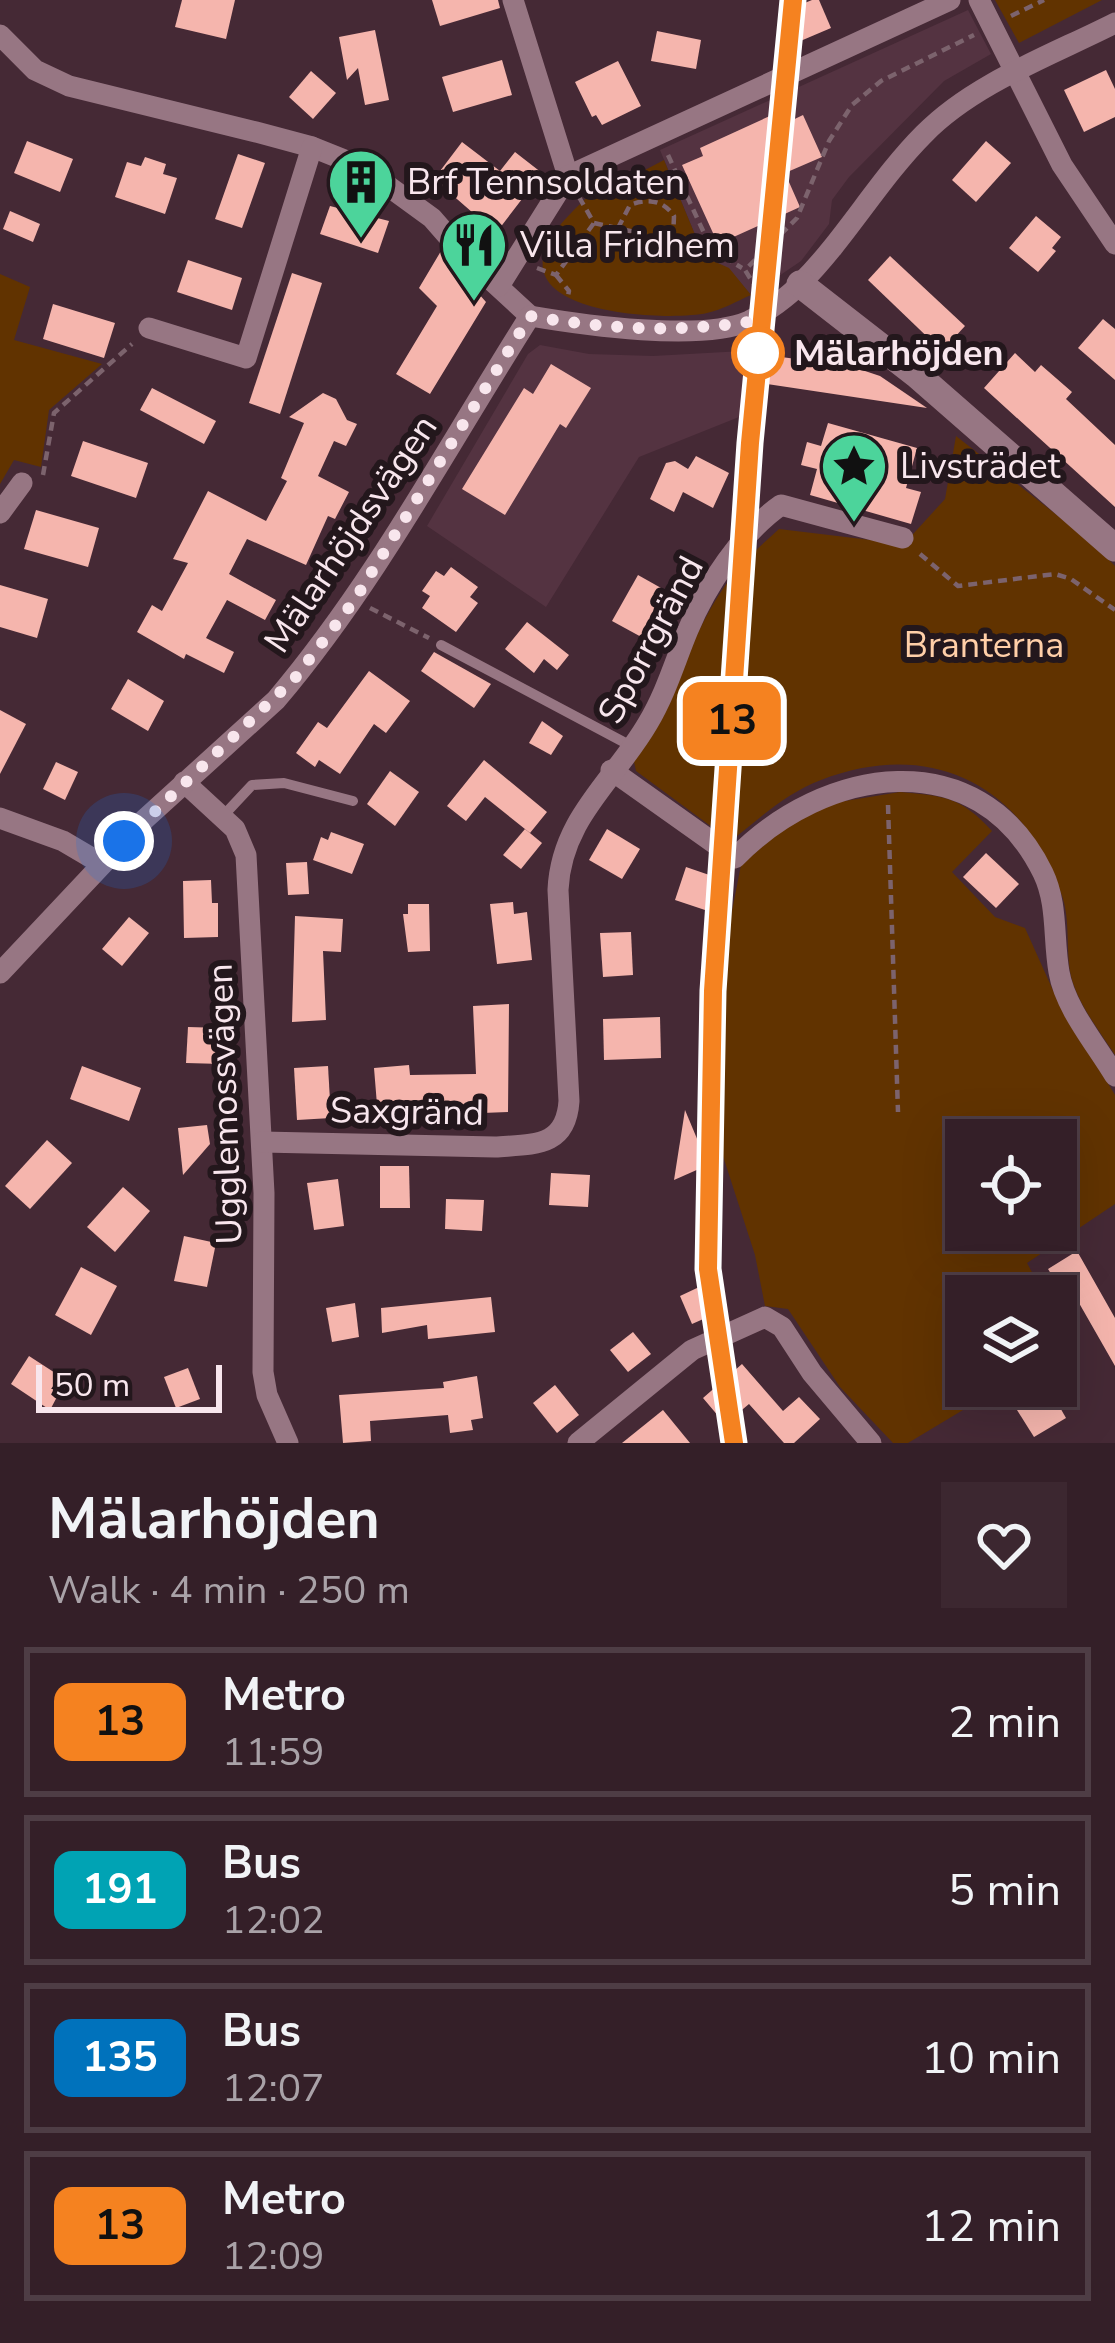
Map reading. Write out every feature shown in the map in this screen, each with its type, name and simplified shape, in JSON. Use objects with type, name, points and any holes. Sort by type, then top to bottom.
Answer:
[{"type":"street","points":[[513,0],[568,176]]},
{"type":"street","points":[[499,286],[568,176],[950,0]]},
{"type":"street","points":[[980,0],[1077,192],[1115,244]]},
{"type":"street","points":[[0,35],[35,70],[69,86],[348,160],[390,184],[432,218],[530,316],[599,328],[698,329],[748,322],[800,284],[926,131],[957,107],[1115,23]]},
{"type":"street","points":[[149,328],[246,358],[312,147]]},
{"type":"street","points":[[800,284],[917,375],[1115,548]]},
{"type":"street","name":"Mälarhöjdsvägen","points":[[0,974],[184,782],[276,700],[354,601],[530,316]]},
{"type":"street","points":[[0,512],[22,483]]},
{"type":"street","name":"Sporrgränd","points":[[551,1139],[566,1120],[569,1100],[559,871],[580,815],[633,747],[667,688],[706,594],[769,513],[781,505],[902,538]]},
{"type":"street","points":[[611,770],[735,858],[755,837],[802,806],[849,789],[923,781],[975,798],[1016,832],[1044,875],[1053,901],[1064,989],[1115,1076]]},
{"type":"street","name":"Ugglemossvägen","points":[[184,782],[235,830],[246,855],[262,1142],[262,1372],[288,1443]]},
{"type":"street","points":[[0,818],[63,841],[102,864]]},
{"type":"street","name":"Saxgränd","points":[[262,1142],[495,1147],[551,1139]]},
{"type":"street","points":[[578,1443],[692,1350],[765,1317],[782,1327],[812,1373],[871,1443]]},
{"type":"lane","points":[[441,644],[633,747]]},
{"type":"lane","points":[[222,817],[252,785],[284,783],[353,801]]},
{"type":"path","points":[[745,269],[797,218],[829,141],[852,105],[881,81],[1044,0]]},
{"type":"path","points":[[658,133],[712,249]]},
{"type":"path","points":[[568,176],[594,223],[712,249],[745,269],[768,308]]},
{"type":"path","points":[[618,228],[630,205],[658,202],[674,216],[673,239]]},
{"type":"path","points":[[514,260],[556,275],[594,223]]},
{"type":"path","points":[[22,483],[46,474],[54,413],[149,328]]},
{"type":"path","points":[[902,538],[958,586],[1055,574],[1071,579],[1115,610]]},
{"type":"path","points":[[354,601],[441,644]]},
{"type":"path","points":[[887,782],[898,1112]]},
{"type":"shaded area","points":[[968,10],[991,54],[944,81],[849,177],[832,200],[829,224],[801,261],[751,295],[729,269],[711,260],[696,237],[660,150]]},
{"type":"shaded area","points":[[540,345],[589,354],[653,356],[743,351],[759,409],[639,457],[546,607],[427,526],[528,354]]},
{"type":"green space","points":[[995,0],[1102,0],[1019,43]]},
{"type":"green space","points":[[664,160],[696,237],[711,260],[729,268],[751,295],[707,313],[663,316],[604,309],[556,289],[544,273],[545,251],[561,224],[599,186],[603,192]]},
{"type":"green space","points":[[0,274],[30,287],[14,340],[102,364],[49,410],[41,467],[14,460],[0,484]]},
{"type":"green space","name":"Branterna","points":[[956,436],[1115,566],[1115,1055],[1073,983],[1064,904],[1044,855],[1022,823],[996,798],[967,780],[934,768],[899,764],[861,768],[798,791],[737,836],[716,830],[636,771],[633,757],[717,597],[743,564],[779,529],[904,544],[945,499]]},
{"type":"green space","points":[[900,792],[941,797],[971,811],[992,831],[952,872],[995,917],[1025,928],[1056,997],[1115,1095],[1115,1204],[1077,1229],[1077,1119],[945,1119],[945,1251],[1045,1251],[1027,1263],[1034,1275],[945,1275],[945,1407],[968,1407],[908,1443],[893,1443],[840,1387],[788,1309],[765,1306],[755,1255],[711,1119],[723,1013],[723,957],[741,865],[795,818],[839,802]]},
{"type":"building","points":[[182,0],[235,0],[226,39],[175,27]]},
{"type":"building","points":[[432,0],[498,0],[500,8],[440,26]]},
{"type":"building","points":[[819,0],[831,28],[791,45],[778,14]]},
{"type":"building","points":[[375,30],[389,100],[365,105],[358,68],[347,80],[339,37]]},
{"type":"building","points":[[657,31],[701,40],[696,69],[651,61]]},
{"type":"building","points":[[502,60],[512,95],[453,112],[442,77]]},
{"type":"building","points":[[618,61],[641,106],[602,125],[596,115],[592,117],[575,82]]},
{"type":"building","points":[[1106,70],[1115,89],[1115,117],[1084,132],[1064,90]]},
{"type":"building","points":[[311,71],[336,93],[313,119],[289,97]]},
{"type":"building","points":[[772,115],[778,127],[803,115],[822,157],[785,173],[800,207],[718,244],[682,165],[703,156],[700,148]]},
{"type":"building","points":[[27,141],[73,159],[60,192],[14,173]]},
{"type":"building","points":[[986,141],[1011,163],[976,202],[952,180]]},
{"type":"building","points":[[462,142],[500,171],[515,152],[542,173],[496,233],[434,179]]},
{"type":"building","points":[[238,154],[265,163],[242,228],[215,219]]},
{"type":"building","points":[[145,157],[166,164],[163,174],[177,178],[165,214],[115,197],[127,162],[141,166]]},
{"type":"building","name":"Brf Tennsoldaten","points":[[330,206],[389,221],[378,253],[320,234]]},
{"type":"building","points":[[10,211],[40,224],[33,242],[3,229]]},
{"type":"building","points":[[1036,216],[1061,237],[1038,272],[1009,248]]},
{"type":"building","points":[[441,251],[486,302],[430,394],[396,374],[437,306],[419,288]]},
{"type":"building","points":[[890,256],[965,326],[942,351],[868,280]]},
{"type":"building","points":[[188,260],[242,278],[232,310],[177,292]]},
{"type":"building","points":[[292,273],[322,283],[280,414],[249,403]]},
{"type":"building","points":[[53,304],[115,323],[104,358],[43,339]]},
{"type":"building","points":[[1103,319],[1115,329],[1115,380],[1078,348]]},
{"type":"building","points":[[751,353],[850,366],[880,376],[927,408],[760,383]]},
{"type":"building","points":[[1015,353],[1035,372],[1041,365],[1072,392],[1066,399],[1115,445],[1115,507],[984,388]]},
{"type":"building","points":[[551,364],[591,388],[566,428],[560,424],[505,515],[462,489],[524,388],[533,394]]},
{"type":"building","points":[[152,388],[216,421],[204,444],[140,410]]},
{"type":"building","points":[[323,393],[336,399],[347,420],[357,424],[346,446],[334,441],[318,476],[349,492],[335,519],[328,516],[306,565],[247,539],[229,574],[276,600],[265,620],[227,600],[206,638],[234,652],[224,673],[186,654],[184,659],[137,632],[152,605],[162,611],[188,563],[173,559],[208,491],[266,521],[287,481],[281,478],[304,423],[289,417]]},
{"type":"building","points":[[828,423],[917,448],[906,488],[921,492],[911,524],[810,495],[817,469],[801,465],[807,442],[821,446]]},
{"type":"building","points":[[83,441],[148,463],[136,498],[71,476]]},
{"type":"building","points":[[696,456],[729,473],[713,508],[683,492],[674,512],[650,499],[666,463],[675,461],[688,469]]},
{"type":"building","points":[[36,510],[99,528],[88,567],[24,549]]},
{"type":"building","points":[[451,567],[478,587],[470,597],[478,603],[456,632],[422,608],[430,596],[422,591],[436,571],[444,576]]},
{"type":"building","points":[[638,575],[670,593],[645,639],[612,621]]},
{"type":"building","points":[[0,585],[48,599],[37,638],[0,627]]},
{"type":"building","points":[[527,622],[569,655],[557,670],[544,659],[534,673],[505,649]]},
{"type":"building","points":[[434,652],[491,684],[474,708],[421,671]]},
{"type":"building","points":[[369,671],[410,701],[386,733],[374,724],[340,774],[319,760],[315,767],[296,753],[318,722],[327,728]]},
{"type":"building","points":[[128,679],[164,701],[148,731],[111,709]]},
{"type":"building","points":[[0,710],[26,724],[0,774]]},
{"type":"building","points":[[542,721],[563,736],[551,755],[529,743]]},
{"type":"building","points":[[484,760],[547,812],[530,833],[485,797],[466,821],[447,806]]},
{"type":"building","points":[[56,762],[78,772],[65,800],[43,789]]},
{"type":"building","points":[[390,771],[419,792],[395,826],[367,804]]},
{"type":"building","points":[[525,829],[542,843],[521,869],[503,855]]},
{"type":"building","points":[[607,829],[640,849],[622,879],[589,860]]},
{"type":"building","points":[[331,832],[364,844],[352,874],[313,860],[321,837],[328,840]]},
{"type":"building","points":[[986,853],[1019,884],[996,908],[963,877]]},
{"type":"building","points":[[307,862],[309,894],[288,895],[286,863]]},
{"type":"building","points":[[686,867],[721,879],[711,912],[675,900]]},
{"type":"building","points":[[211,880],[212,903],[218,903],[218,937],[184,938],[183,881]]},
{"type":"building","points":[[513,902],[514,914],[527,912],[532,960],[497,964],[490,904]]},
{"type":"building","points":[[408,904],[429,904],[430,951],[408,952],[403,914],[408,914]]},
{"type":"building","points":[[295,916],[343,919],[341,952],[323,951],[326,1020],[292,1022]]},
{"type":"building","points":[[129,917],[149,933],[122,966],[102,949]]},
{"type":"building","points":[[631,932],[633,975],[603,977],[600,933]]},
{"type":"building","points":[[509,1004],[508,1112],[378,1117],[374,1068],[409,1065],[410,1075],[476,1074],[473,1006]]},
{"type":"building","points":[[660,1017],[661,1058],[604,1060],[603,1019]]},
{"type":"building","points":[[188,1027],[223,1028],[222,1064],[186,1063]]},
{"type":"building","points":[[82,1066],[141,1088],[129,1121],[70,1099]]},
{"type":"building","points":[[328,1066],[331,1118],[297,1120],[294,1068]]},
{"type":"building","points":[[685,1110],[708,1165],[674,1180]]},
{"type":"building","points":[[207,1125],[210,1144],[183,1175],[178,1128]]},
{"type":"building","points":[[47,1140],[72,1163],[30,1209],[5,1186]]},
{"type":"building","points":[[380,1166],[409,1166],[410,1208],[380,1208]]},
{"type":"building","points":[[551,1173],[590,1175],[588,1207],[549,1205]]},
{"type":"building","points":[[338,1179],[344,1226],[314,1230],[307,1183]]},
{"type":"building","points":[[123,1187],[150,1211],[115,1252],[87,1227]]},
{"type":"building","points":[[446,1199],[484,1200],[482,1231],[445,1229]]},
{"type":"building","points":[[184,1236],[216,1243],[207,1287],[174,1281]]},
{"type":"building","points":[[1077,1251],[1115,1318],[1115,1366],[1077,1304],[1077,1275],[1052,1275],[1048,1269]]},
{"type":"building","points":[[81,1267],[117,1286],[91,1335],[55,1315]]},
{"type":"building","points":[[714,1280],[726,1309],[692,1324],[680,1296]]},
{"type":"building","points":[[491,1297],[495,1332],[428,1339],[427,1325],[382,1333],[381,1308]]},
{"type":"building","points":[[355,1303],[359,1337],[332,1342],[326,1308]]},
{"type":"building","points":[[633,1332],[651,1354],[628,1372],[610,1350]]},
{"type":"building","points":[[29,1356],[66,1380],[50,1410],[11,1384]]},
{"type":"building","points":[[742,1364],[783,1411],[799,1397],[820,1419],[794,1443],[784,1443],[749,1404],[725,1424],[703,1398]]},
{"type":"building","points":[[188,1368],[200,1399],[176,1408],[164,1377]]},
{"type":"building","points":[[477,1376],[483,1418],[471,1420],[473,1430],[450,1433],[448,1415],[370,1421],[371,1441],[343,1443],[339,1395],[444,1388],[443,1382]]},
{"type":"building","points":[[555,1385],[579,1415],[557,1433],[533,1403]]},
{"type":"building","points":[[1060,1407],[1066,1418],[1034,1437],[1017,1410]]},
{"type":"building","points":[[663,1410],[690,1443],[622,1443]]},
{"type":"metro line","name":"13","points":[[734,1443],[708,1269],[713,991],[750,443],[793,0]]},
{"type":"place","name":"Brf Tennsoldaten","points":[[361,241]]},
{"type":"place","name":"Villa Fridhem","points":[[474,304]]},
{"type":"place","name":"Mälarhöjden","points":[[758,353]]},
{"type":"place","name":"Livsträdet","points":[[854,525]]},
{"type":"route","points":[[124,841],[295,678],[354,601],[530,316],[599,328],[698,329],[748,322],[758,353]]}]
